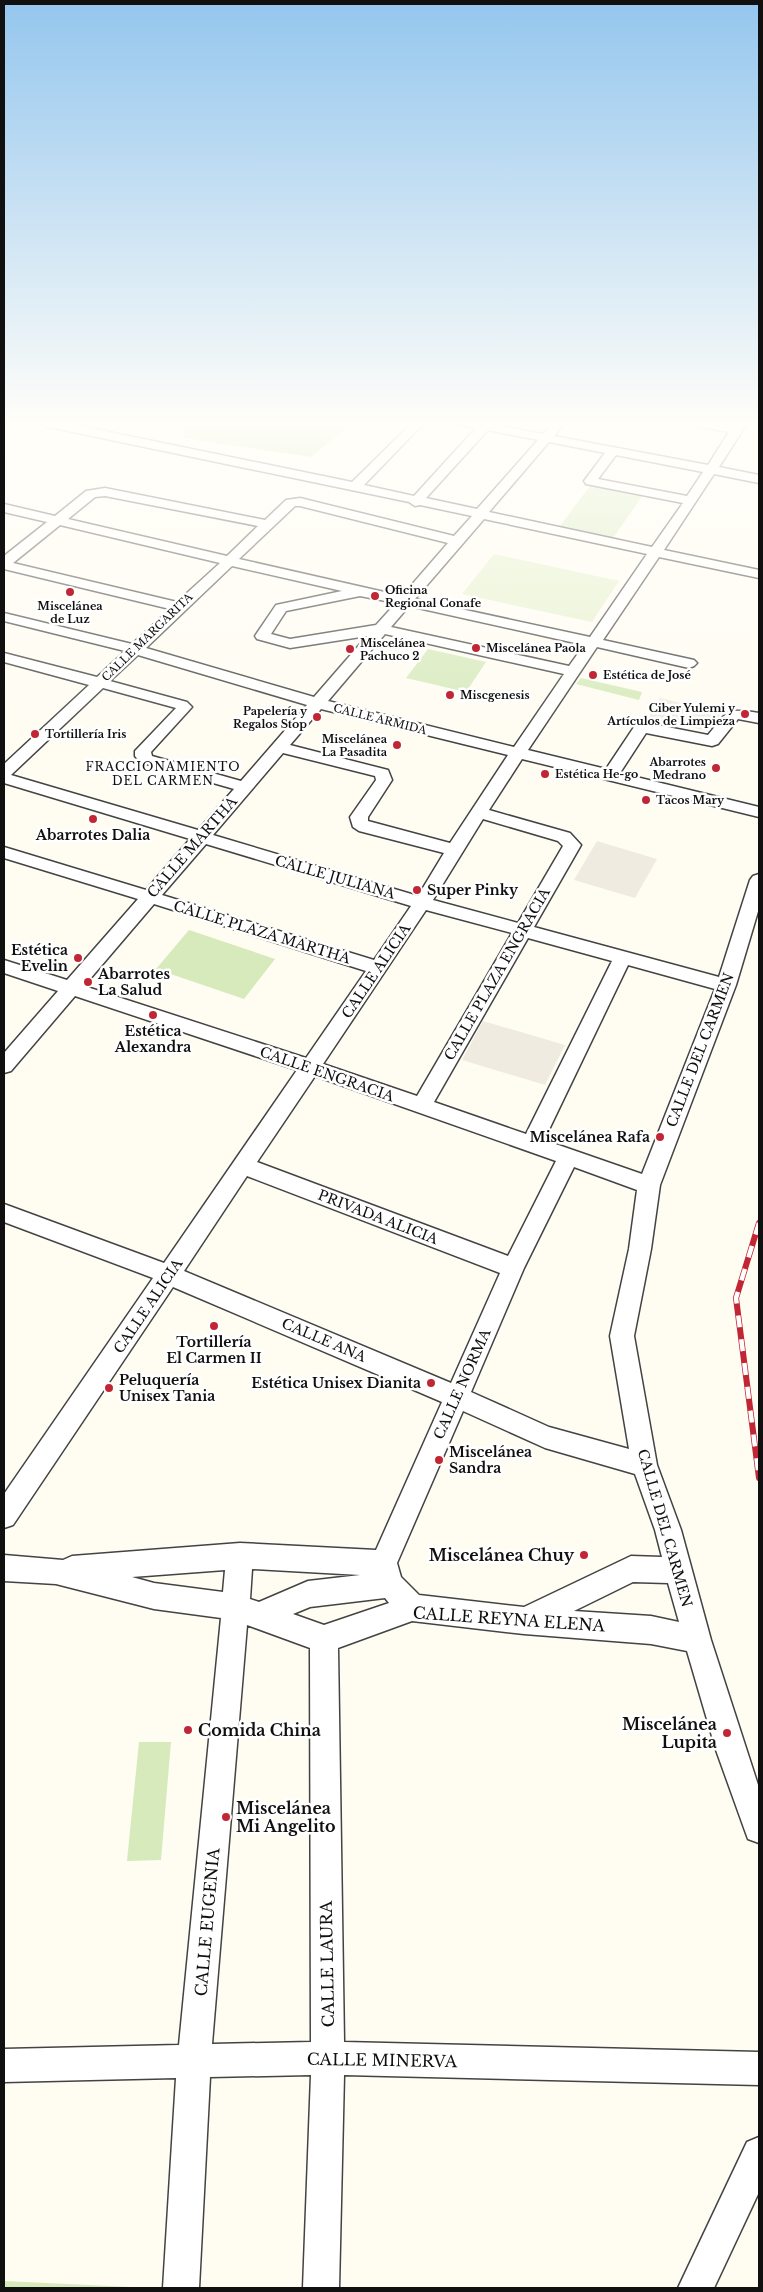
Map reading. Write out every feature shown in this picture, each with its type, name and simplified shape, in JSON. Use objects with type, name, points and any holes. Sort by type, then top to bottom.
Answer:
[{"type":"street","points":[[4,564],[47,529]]},
{"type":"street","points":[[92,529],[363,592],[689,664]]},
{"type":"street","name":"CALLE MARGARITA","points":[[4,773],[261,529]]},
{"type":"street","name":"CALLE MARGARITA","points":[[409,529],[457,541]]},
{"type":"street","name":"CALLE MARTHA","points":[[4,1066],[468,529]]},
{"type":"street","points":[[541,529],[759,574]]},
{"type":"street","name":"CALLE ALICIA","points":[[4,1516],[170,1276],[376,967],[422,903],[454,850],[671,529]]},
{"type":"street","points":[[4,564],[178,607]]},
{"type":"street","points":[[363,592],[282,608],[262,636],[290,644],[381,629],[574,672]]},
{"type":"street","name":"CALLE ARMIDA","points":[[4,617],[134,649],[317,703],[759,812]]},
{"type":"street","points":[[4,657],[181,704],[184,708],[143,751],[143,756],[146,759],[245,787]]},
{"type":"street","points":[[610,775],[639,729],[662,725],[712,741],[734,714],[759,718]]},
{"type":"street","points":[[280,747],[382,773],[384,780],[359,817],[359,823],[365,827],[454,850]]},
{"type":"street","name":"CALLE JULIANA","points":[[4,778],[422,903],[726,985]]},
{"type":"street","points":[[479,813],[564,837],[569,848],[586,859]]},
{"type":"street","name":"CALLE PLAZA ENGRACIA","points":[[421,1107],[569,848]]},
{"type":"street","name":"CALLE PLAZA MARTHA","points":[[4,852],[376,967]]},
{"type":"street","name":"CALLE DEL CARMEN","points":[[759,880],[726,985],[649,1185],[640,1249],[622,1336],[644,1466],[668,1530],[697,1640],[731,1750],[759,1828]]},
{"type":"street","points":[[531,1144],[623,957]]},
{"type":"street","name":"CALLE ENGRACIA","points":[[4,966],[311,1067],[421,1107],[649,1185]]},
{"type":"street","name":"CALLE NORMA","points":[[387,1574],[457,1397],[513,1268],[570,1158]]},
{"type":"street","name":"PRIVADA ALICIA","points":[[243,1166],[513,1268]]},
{"type":"street","name":"CALLE ANA","points":[[4,1213],[170,1276],[457,1397],[545,1437],[644,1466]]},
{"type":"street","points":[[4,1568],[56,1571],[240,1556],[387,1574],[412,1608]]},
{"type":"street","name":"CALLE EUGENIA","points":[[181,2288],[194,2062],[248,1611],[240,1556]]},
{"type":"street","points":[[524,1621],[631,1569],[678,1570]]},
{"type":"street","points":[[56,1571],[154,1596],[248,1611],[324,1639]]},
{"type":"street","points":[[248,1611],[387,1574]]},
{"type":"street","name":"CALLE REYNA ELENA","points":[[324,1639],[412,1608],[524,1621],[652,1630],[697,1640]]},
{"type":"street","name":"CALLE LAURA","points":[[321,2288],[328,2058],[324,1639]]},
{"type":"street","name":"CALLE MINERVA","points":[[4,2066],[328,2058],[759,2069]]},
{"type":"street","points":[[696,2288],[759,2154]]},
{"type":"green space","points":[[558,529],[619,529],[611,541]]},
{"type":"green space","points":[[494,554],[619,581],[592,622],[462,594]]},
{"type":"green space","points":[[428,649],[486,662],[466,692],[406,678]]},
{"type":"green space","points":[[581,678],[642,692],[639,700],[576,684]]},
{"type":"green space","points":[[189,930],[275,959],[244,999],[156,969]]},
{"type":"green space","points":[[139,1742],[171,1742],[161,1860],[127,1861]]},
{"type":"green space","points":[[4,2281],[152,2288],[4,2288]]},
{"type":"shaded area","points":[[660,698],[721,713],[711,732],[649,717]]},
{"type":"shaded area","points":[[597,841],[657,859],[635,898],[574,880]]},
{"type":"shaded area","points":[[483,1021],[565,1045],[545,1085],[462,1060]]},
{"type":"railway","points":[[759,1223],[736,1298],[759,1478]]},
{"type":"place","name":"Miscelánea de Luz","points":[[70,592]]},
{"type":"place","name":"Oficina Regional Conafe","points":[[375,596]]},
{"type":"place","name":"Miscelánea Paola","points":[[476,648]]},
{"type":"place","name":"Miscelánea Pachuco 2","points":[[350,649]]},
{"type":"place","name":"Estética de José","points":[[593,675]]},
{"type":"place","name":"Miscgenesis","points":[[450,695]]},
{"type":"place","name":"Ciber Yulemi y Artículos de Limpieza","points":[[745,714]]},
{"type":"place","name":"Papelería y Regalos Stop","points":[[317,717]]},
{"type":"place","name":"Tortillería Iris","points":[[35,734]]},
{"type":"place","name":"Miscelánea La Pasadita","points":[[397,745]]},
{"type":"place","name":"Abarrotes Medrano","points":[[716,768]]},
{"type":"place","name":"Estética He-go","points":[[545,774]]},
{"type":"place","name":"Tacos Mary","points":[[646,800]]},
{"type":"place","name":"Abarrotes Dalia","points":[[93,819]]},
{"type":"place","name":"Super Pinky","points":[[417,890]]},
{"type":"place","name":"Estética Evelin","points":[[78,958]]},
{"type":"place","name":"Abarrotes La Salud","points":[[88,982]]},
{"type":"place","name":"Estética Alexandra","points":[[153,1015]]},
{"type":"place","name":"Miscelánea Rafa","points":[[660,1137]]},
{"type":"place","name":"Tortillería El Carmen II","points":[[214,1326]]},
{"type":"place","name":"Estética Unisex Dianita","points":[[431,1383]]},
{"type":"place","name":"Peluquería Unisex Tania","points":[[109,1388]]},
{"type":"place","name":"Miscelánea Sandra","points":[[439,1460]]},
{"type":"place","name":"Miscelánea Chuy","points":[[584,1555]]},
{"type":"place","name":"Comida China","points":[[188,1730]]},
{"type":"place","name":"Miscelánea Lupita","points":[[727,1733]]},
{"type":"place","name":"Miscelánea Mi Angelito","points":[[226,1817]]},
{"type":"district","name":"FRACCIONAMIENTO DEL CARMEN","points":[[163,773]]}]
